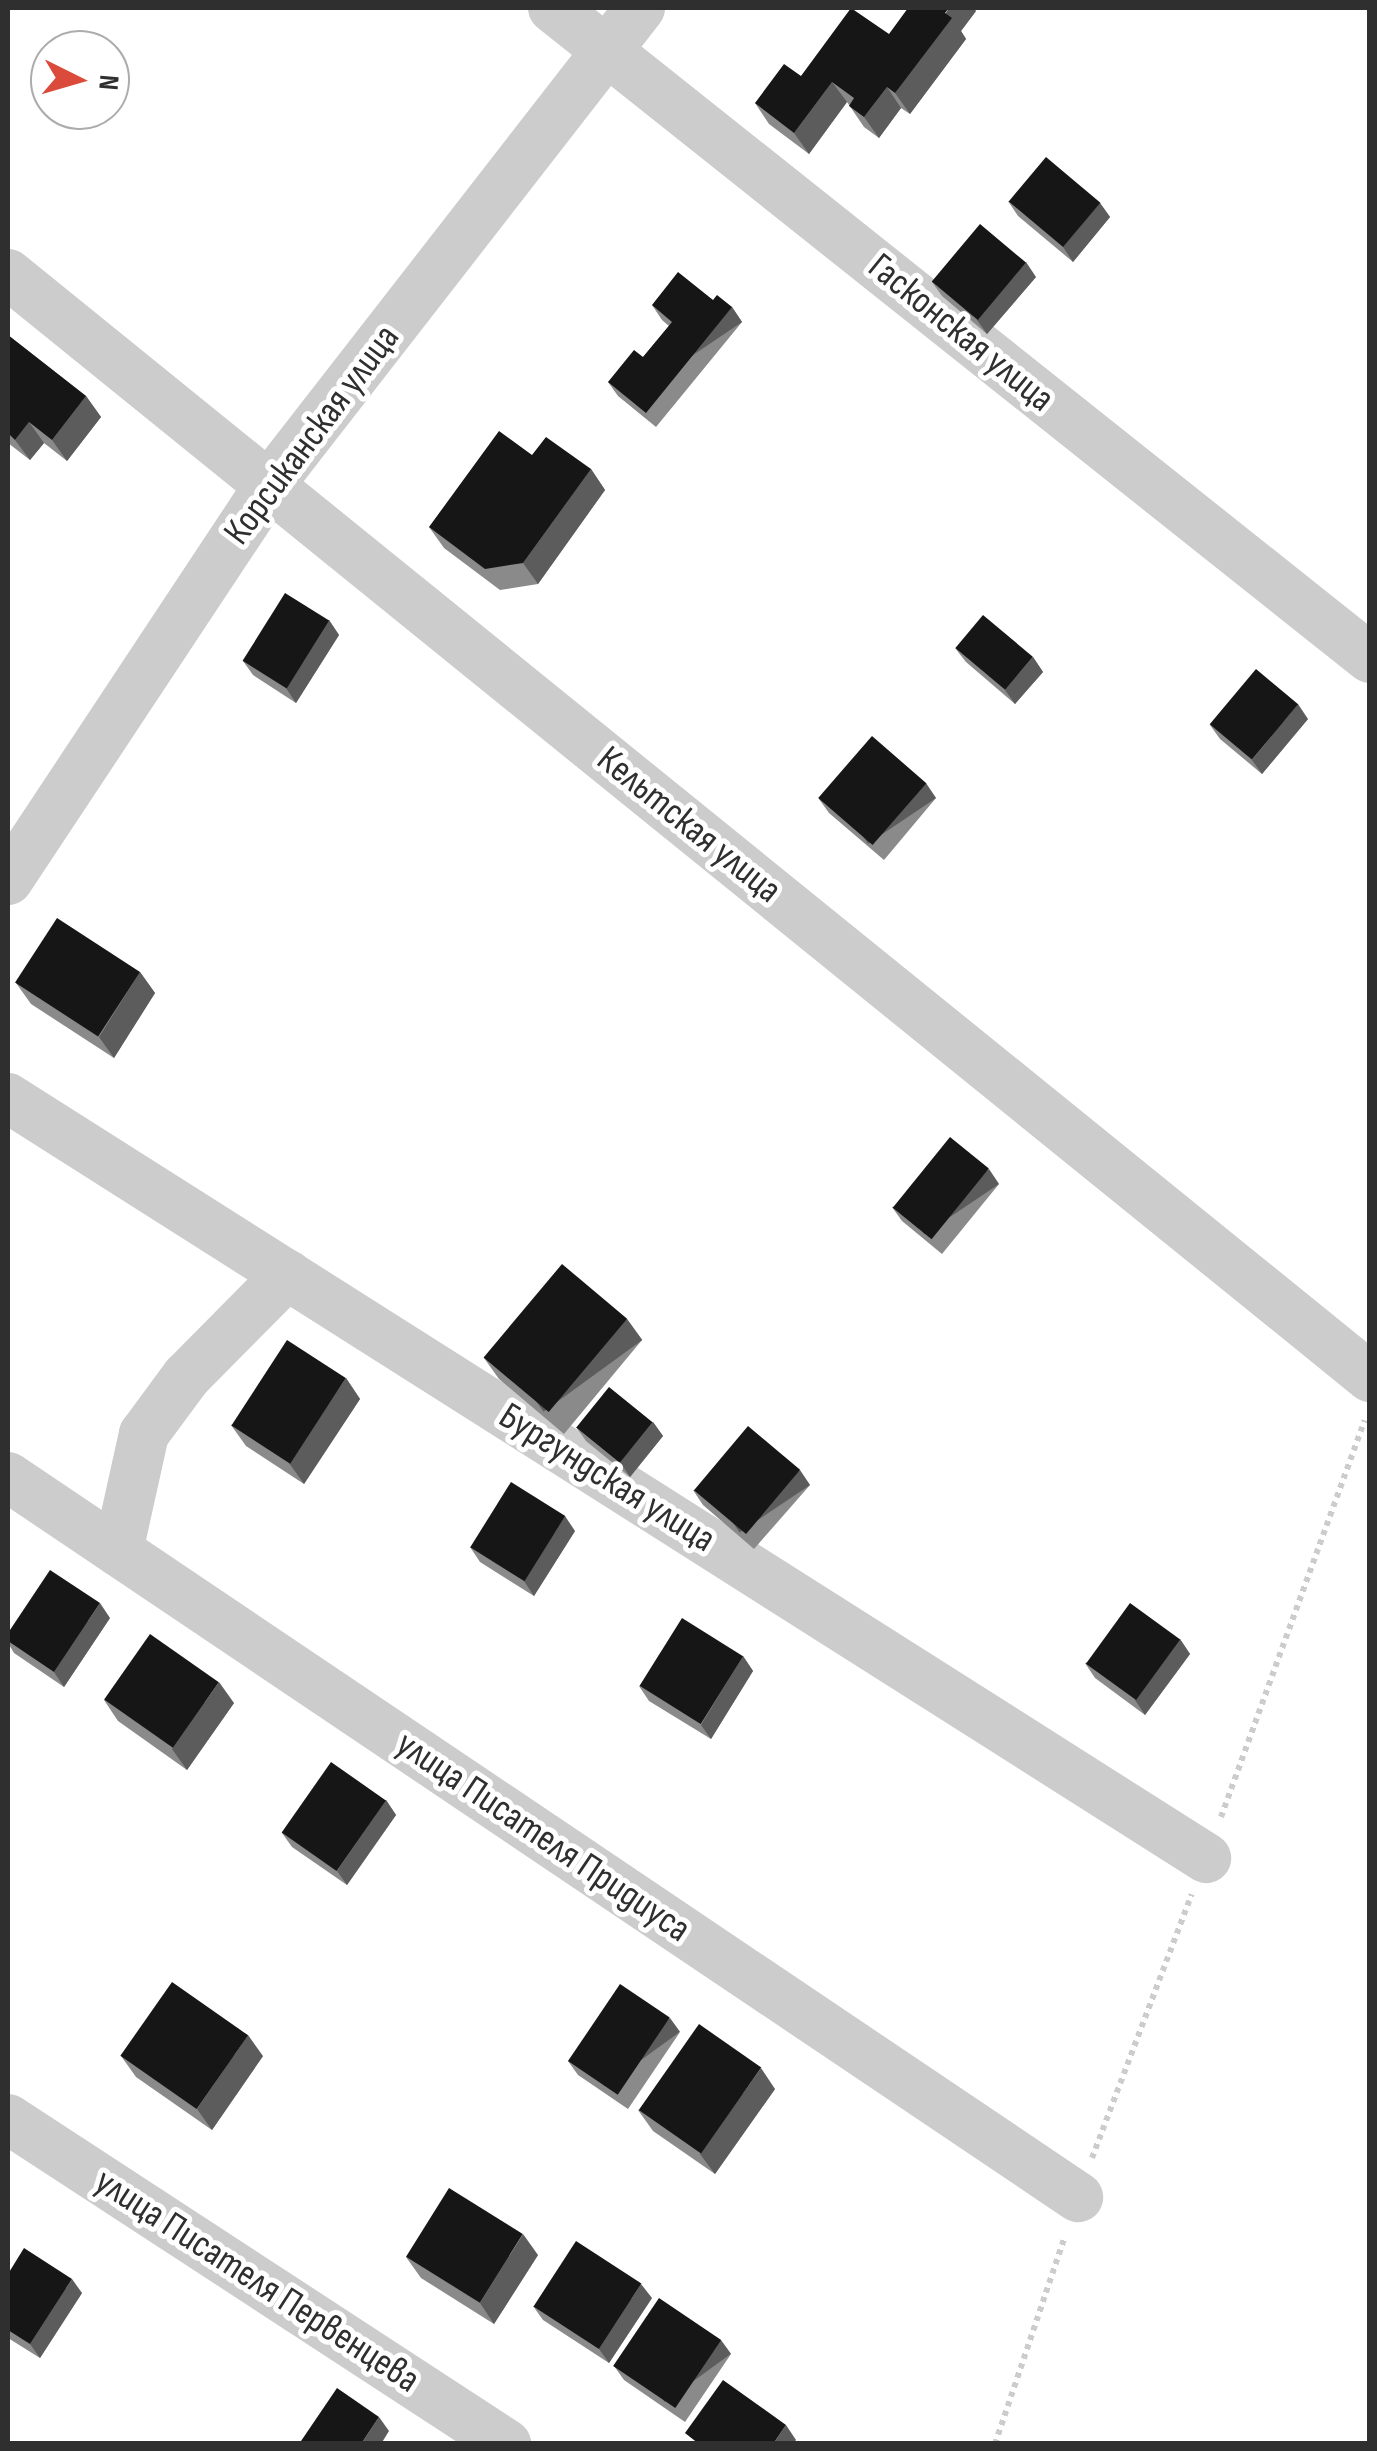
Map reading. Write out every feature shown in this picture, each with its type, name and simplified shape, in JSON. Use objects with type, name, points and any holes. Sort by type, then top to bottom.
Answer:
[{"type":"street","name":"Гасконская улица","points":[[553,8],[1370,658]]},
{"type":"street","name":"Корсиканская улица","points":[[8,880],[270,484],[640,8]]},
{"type":"street","name":"Кельтская улица","points":[[8,274],[1370,1376]]},
{"type":"street","name":"Бургундская улица","points":[[8,1098],[1206,1858]]},
{"type":"street","points":[[118,1552],[144,1434],[186,1376],[287,1275]]},
{"type":"street","name":"улица Писателя Придиуса","points":[[8,1477],[1078,2197]]},
{"type":"street","name":"улица Писателя Первенцева","points":[[8,2119],[506,2444]]},
{"type":"path","points":[[995,2444],[1078,2197],[1370,1407]]},
{"type":"building","points":[[851,8],[889,34],[908,8],[949,8],[945,13],[952,18],[895,93],[887,87],[864,117],[849,106],[854,98],[832,82],[794,133],[755,103],[784,64],[801,76]]},
{"type":"building","points":[[1046,157],[1100,203],[1063,247],[1009,201]]},
{"type":"building","points":[[980,224],[1026,263],[978,320],[932,281]]},
{"type":"building","points":[[678,272],[713,300],[717,295],[732,307],[646,413],[608,382],[634,350],[643,357],[672,322],[652,305]]},
{"type":"building","points":[[8,335],[86,396],[52,440],[29,422],[15,440],[8,433]]},
{"type":"building","points":[[499,431],[532,455],[546,437],[591,469],[523,563],[485,569],[429,527]]},
{"type":"building","points":[[285,593],[329,621],[287,688],[243,661]]},
{"type":"building","points":[[983,615],[1033,657],[1005,690],[955,648]]},
{"type":"building","points":[[1256,669],[1298,704],[1252,760],[1210,724]]},
{"type":"building","points":[[872,736],[926,783],[873,845],[818,798]]},
{"type":"building","points":[[57,918],[140,972],[98,1036],[15,983]]},
{"type":"building","points":[[950,1137],[989,1168],[932,1239],[893,1208]]},
{"type":"building","points":[[562,1264],[627,1319],[549,1412],[484,1357]]},
{"type":"building","points":[[287,1340],[346,1378],[290,1464],[231,1426]]},
{"type":"building","points":[[609,1387],[653,1422],[620,1463],[576,1427]]},
{"type":"building","points":[[748,1426],[800,1470],[746,1534],[694,1490]]},
{"type":"building","points":[[511,1482],[565,1516],[524,1581],[470,1547]]},
{"type":"building","points":[[50,1570],[100,1603],[54,1672],[8,1641],[8,1633]]},
{"type":"building","points":[[1130,1603],[1180,1639],[1136,1700],[1086,1664]]},
{"type":"building","points":[[682,1618],[743,1656],[701,1724],[640,1686]]},
{"type":"building","points":[[150,1634],[219,1682],[173,1748],[104,1700]]},
{"type":"building","points":[[331,1762],[386,1800],[337,1871],[282,1832]]},
{"type":"building","points":[[172,1982],[248,2035],[197,2109],[120,2056]]},
{"type":"building","points":[[620,1984],[670,2018],[618,2095],[568,2061]]},
{"type":"building","points":[[699,2024],[761,2068],[701,2154],[639,2110]]},
{"type":"building","points":[[449,2188],[523,2234],[480,2303],[406,2257]]},
{"type":"building","points":[[576,2241],[641,2283],[599,2349],[534,2306]]},
{"type":"building","points":[[24,2248],[72,2279],[30,2344],[8,2330],[8,2274]]},
{"type":"building","points":[[659,2298],[721,2340],[675,2408],[613,2366]]},
{"type":"building","points":[[723,2380],[786,2425],[773,2444],[699,2444],[685,2433]]},
{"type":"building","points":[[337,2388],[379,2417],[361,2444],[299,2444]]}]
